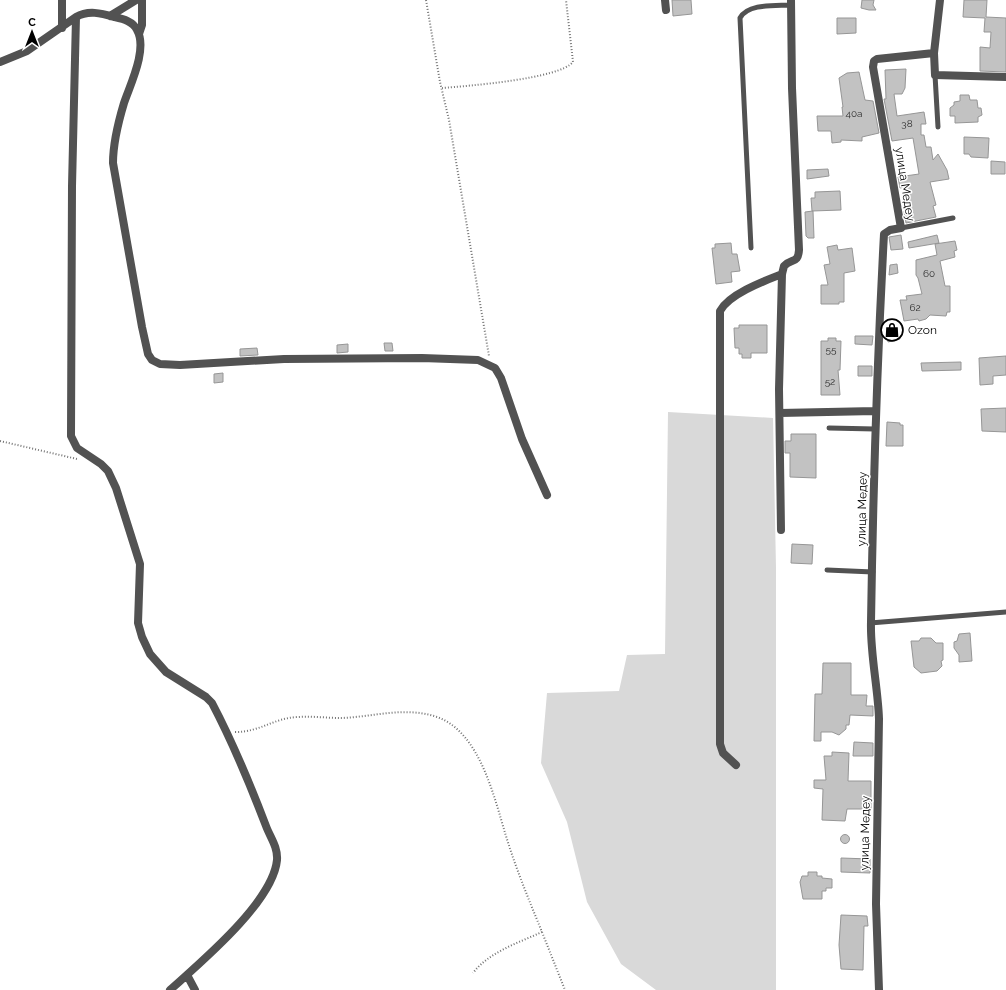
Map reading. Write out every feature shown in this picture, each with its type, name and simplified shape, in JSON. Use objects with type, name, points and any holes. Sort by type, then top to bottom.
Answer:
[{"type":"street","points":[[62,0],[62,28]]},
{"type":"street","points":[[110,16],[136,0]]},
{"type":"street","points":[[142,0],[142,24],[139,34],[139,53],[134,76],[115,137],[113,163],[142,327],[148,354],[152,360],[160,364],[180,365],[284,359],[422,358],[478,360],[495,368],[522,439],[547,495]]},
{"type":"street","points":[[665,0],[666,10]]},
{"type":"street","points":[[940,0],[934,53],[935,75],[1006,76]]},
{"type":"street","points":[[781,530],[780,413],[782,274],[784,266],[795,261],[799,250],[792,95],[791,3]]},
{"type":"street","points":[[0,62],[27,51],[81,14],[93,13],[110,16],[132,23],[139,34]]},
{"type":"street","points":[[76,18],[72,194],[71,436],[77,448],[101,464],[108,471],[116,488],[140,564],[138,623],[142,637],[150,654],[166,672],[206,697],[212,703],[226,730],[277,850],[277,859],[271,878],[249,913],[237,928],[170,990]]},
{"type":"street","name":"улица Медеу","points":[[879,990],[876,904],[880,719],[870,623],[875,411],[884,234],[890,230],[901,228],[873,66],[874,61],[877,59],[934,53]]},
{"type":"street","points":[[736,765],[724,753],[720,744],[720,311],[722,307],[742,292],[760,282],[782,274]]},
{"type":"street","points":[[780,413],[875,411]]},
{"type":"street","points":[[187,975],[195,990]]},
{"type":"lane","points":[[751,248],[740,18],[743,13],[751,8],[791,3]]},
{"type":"lane","points":[[935,75],[938,127]]},
{"type":"lane","points":[[901,228],[953,218]]},
{"type":"lane","points":[[829,428],[875,429]]},
{"type":"lane","points":[[827,570],[872,572]]},
{"type":"lane","points":[[870,623],[1006,612]]},
{"type":"path","points":[[426,0],[449,120],[488,350]]},
{"type":"path","points":[[442,88],[525,78],[555,72],[569,67],[573,62],[566,0]]},
{"type":"path","points":[[0,441],[81,460]]},
{"type":"path","points":[[226,730],[243,732],[258,730],[286,718],[341,718],[385,713],[417,714],[436,717],[450,723],[464,736],[482,767],[496,801],[522,884],[565,990]]},
{"type":"path","points":[[473,973],[477,968],[502,950],[542,932]]},
{"type":"shaded area","points":[[668,412],[773,418],[776,568],[776,990],[656,990],[621,964],[587,902],[567,822],[541,763],[547,693],[619,691],[627,655],[665,654]]},
{"type":"building","points":[[672,0],[691,0],[692,14],[673,16]]},
{"type":"building","points":[[862,0],[874,0],[873,5],[876,10],[861,8]]},
{"type":"building","points":[[964,0],[987,0],[986,17],[1006,18],[1006,72],[980,71],[980,47],[990,48],[991,32],[984,32],[985,18],[963,17]]},
{"type":"building","points":[[837,18],[856,18],[856,33],[837,34]]},
{"type":"building","points":[[906,69],[905,88],[902,94],[894,94],[897,116],[924,112],[926,124],[921,124],[921,135],[924,135],[926,147],[931,147],[933,160],[938,154],[947,170],[949,179],[930,182],[936,205],[933,206],[936,217],[906,223],[904,211],[911,209],[906,187],[900,188],[898,177],[919,174],[913,138],[892,141],[884,99],[886,99],[885,70]]},
{"type":"building","points":[[859,72],[865,100],[873,101],[879,133],[862,137],[862,141],[841,140],[841,142],[832,143],[831,131],[818,131],[817,116],[843,116],[839,78],[847,73]]},
{"type":"building","points":[[960,95],[969,95],[970,100],[977,100],[978,108],[981,108],[982,115],[978,117],[978,122],[955,123],[955,116],[950,116],[950,108],[954,105],[954,102],[960,101]]},
{"type":"building","points":[[964,137],[989,138],[988,158],[971,157],[969,154],[964,154]]},
{"type":"building","points":[[991,161],[1005,162],[1005,174],[991,174]]},
{"type":"building","points":[[828,169],[829,176],[807,179],[807,170]]},
{"type":"building","points":[[840,191],[841,210],[812,211],[811,198],[815,198],[815,192]]},
{"type":"building","points":[[813,211],[814,238],[808,238],[806,236],[805,212]]},
{"type":"building","points":[[901,235],[903,249],[891,250],[889,237]]},
{"type":"building","points":[[937,235],[939,243],[909,248],[908,242]]},
{"type":"building","points":[[955,241],[957,250],[954,251],[955,257],[940,261],[945,286],[950,286],[950,312],[947,312],[946,316],[930,315],[926,319],[919,321],[918,319],[904,321],[900,300],[907,300],[906,296],[922,294],[916,275],[916,260],[937,255],[935,244]]},
{"type":"building","points":[[731,243],[732,254],[737,254],[740,271],[731,272],[732,282],[716,284],[712,248],[715,248],[715,244]]},
{"type":"building","points":[[837,245],[838,250],[852,248],[855,271],[844,273],[844,302],[839,302],[839,304],[821,304],[821,285],[828,285],[824,265],[830,264],[827,247]]},
{"type":"building","points":[[897,264],[898,273],[889,275],[890,265]]},
{"type":"building","points":[[739,325],[767,325],[767,353],[751,353],[751,358],[742,358],[742,354],[739,354],[739,348],[735,348],[734,328],[739,328]]},
{"type":"building","points":[[886,327],[900,327],[900,339],[888,342]]},
{"type":"building","points":[[855,336],[873,336],[872,345],[855,344]]},
{"type":"building","points":[[828,338],[836,338],[836,341],[841,341],[840,370],[838,370],[840,395],[821,395],[821,341],[828,341]]},
{"type":"building","points":[[384,343],[392,343],[393,351],[385,351]]},
{"type":"building","points":[[348,344],[348,352],[337,353],[337,345]]},
{"type":"building","points":[[257,348],[258,355],[240,356],[240,349]]},
{"type":"building","points":[[1006,356],[1006,375],[993,376],[993,384],[980,385],[979,358]]},
{"type":"building","points":[[961,362],[961,370],[922,371],[921,363]]},
{"type":"building","points":[[858,366],[872,366],[872,376],[858,376]]},
{"type":"building","points":[[223,373],[223,382],[214,383],[214,374]]},
{"type":"building","points":[[1006,408],[1006,432],[982,431],[981,409]]},
{"type":"building","points":[[887,422],[900,423],[900,425],[903,425],[903,446],[886,446]]},
{"type":"building","points":[[791,434],[816,434],[816,478],[790,477],[790,453],[785,453],[785,441],[791,441]]},
{"type":"building","points":[[792,544],[813,545],[812,564],[791,563]]},
{"type":"building","points":[[970,633],[972,661],[959,662],[959,655],[954,648],[954,642],[957,641],[959,634]]},
{"type":"building","points":[[921,638],[931,638],[936,643],[943,643],[943,660],[941,661],[942,666],[937,671],[921,673],[914,667],[911,641],[919,641]]},
{"type":"building","points":[[823,663],[851,663],[851,695],[867,695],[866,706],[873,706],[873,716],[850,715],[849,725],[846,725],[846,729],[839,735],[832,732],[821,732],[821,741],[814,741],[815,694],[822,694]]},
{"type":"building","points":[[854,742],[873,743],[873,756],[853,756]]},
{"type":"building","points":[[832,752],[849,753],[848,781],[871,781],[871,809],[847,809],[845,821],[822,820],[823,789],[814,788],[814,780],[826,780],[824,756],[832,756]]},
{"type":"building","points":[[843,835],[847,835],[849,839],[847,843],[843,843],[841,841],[841,837]]},
{"type":"building","points":[[841,858],[870,859],[870,873],[841,872]]},
{"type":"building","points":[[808,872],[817,872],[817,876],[832,879],[832,888],[826,888],[826,891],[822,891],[822,899],[803,899],[800,882],[802,876],[808,876]]},
{"type":"building","points":[[841,915],[867,916],[868,926],[864,926],[863,970],[841,969],[839,945]]},
{"type":"place","name":"Ozon","points":[[892,330]]}]
